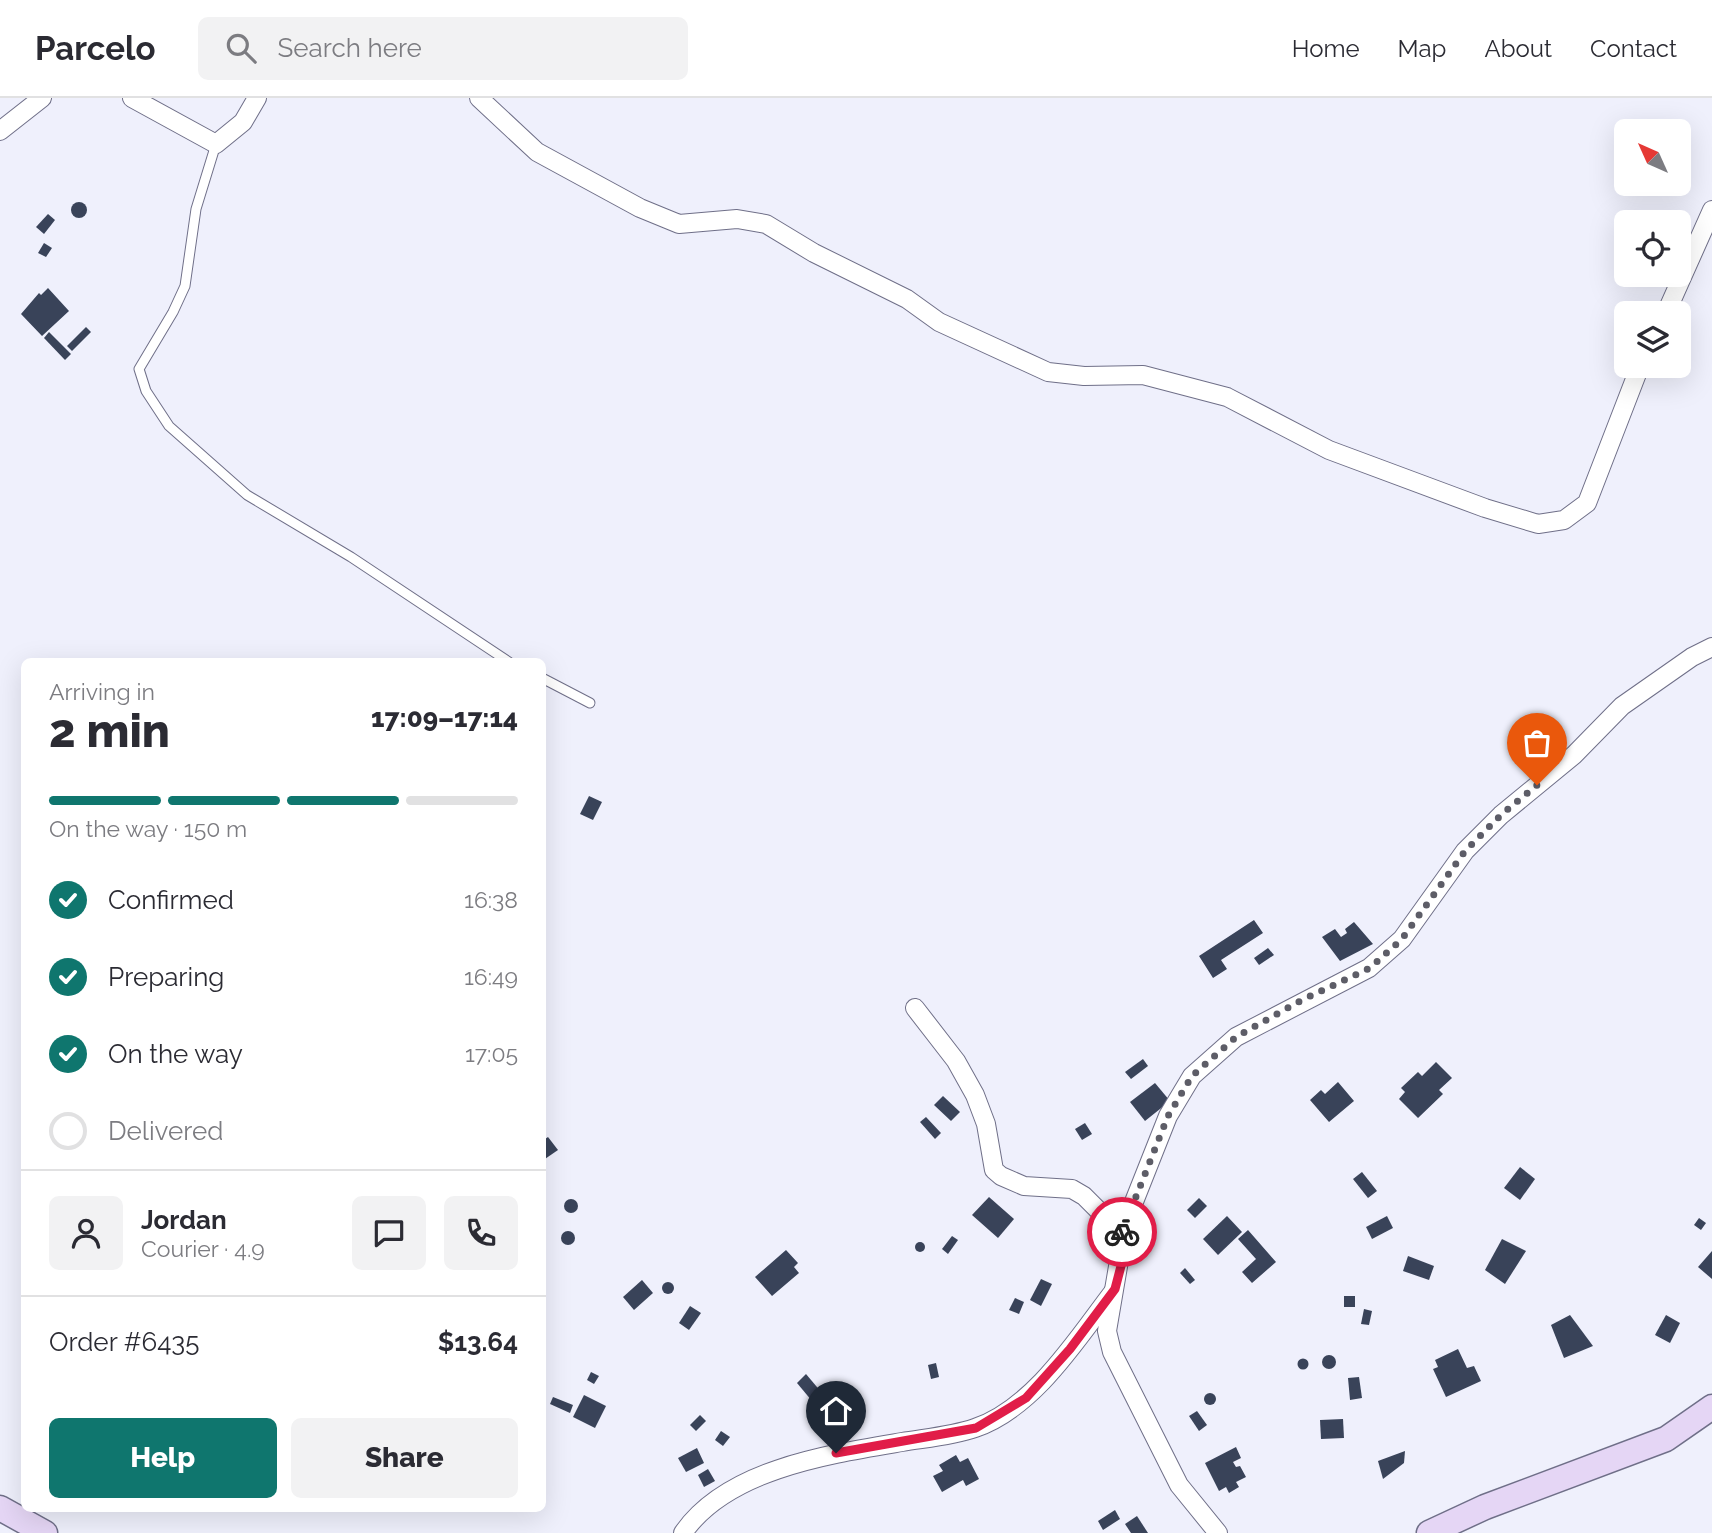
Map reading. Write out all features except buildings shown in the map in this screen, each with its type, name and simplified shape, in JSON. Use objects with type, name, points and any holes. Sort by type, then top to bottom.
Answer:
[{"type":"main road","points":[[1429,1533],[1485,1507],[1666,1439],[1712,1407]]},
{"type":"main road","points":[[0,1508],[45,1533]]},
{"type":"street","points":[[0,131],[42,98]]},
{"type":"street","points":[[132,98],[216,144],[243,122],[257,98]]},
{"type":"street","points":[[479,98],[537,152],[640,208],[678,224],[737,219],[766,224],[792,237],[814,253],[907,299],[939,322],[1048,372],[1084,376],[1143,375],[1227,397],[1329,450],[1485,508],[1538,524],[1564,520],[1587,503],[1635,378]]},
{"type":"street","points":[[1671,301],[1712,210]]},
{"type":"street","points":[[1218,1533],[1179,1485],[1112,1352],[1107,1331],[1121,1266],[1120,1237],[1168,1116],[1192,1076],[1236,1037],[1302,1000],[1370,968],[1402,939],[1465,851],[1501,815],[1574,755],[1622,706],[1692,657],[1712,647]]},
{"type":"street","points":[[915,1008],[956,1061],[975,1095],[986,1124],[994,1170],[1024,1186],[1072,1189],[1099,1211],[1120,1237]]},
{"type":"street","points":[[683,1533],[694,1517],[736,1485],[836,1453],[976,1428],[1026,1398],[1070,1349],[1115,1289]]},
{"type":"lane","points":[[216,144],[196,209],[186,286],[139,369],[146,391],[169,426],[247,495],[351,558],[503,658]]},
{"type":"lane","points":[[546,680],[590,703]]},
{"type":"way so far","points":[[1122,1232],[1168,1116],[1192,1076],[1236,1037],[1302,1000],[1370,968],[1402,939],[1465,851],[1501,815],[1537,785]]},
{"type":"route","points":[[836,1453],[976,1428],[1026,1398],[1070,1349],[1115,1289],[1121,1266],[1122,1232]]}]
